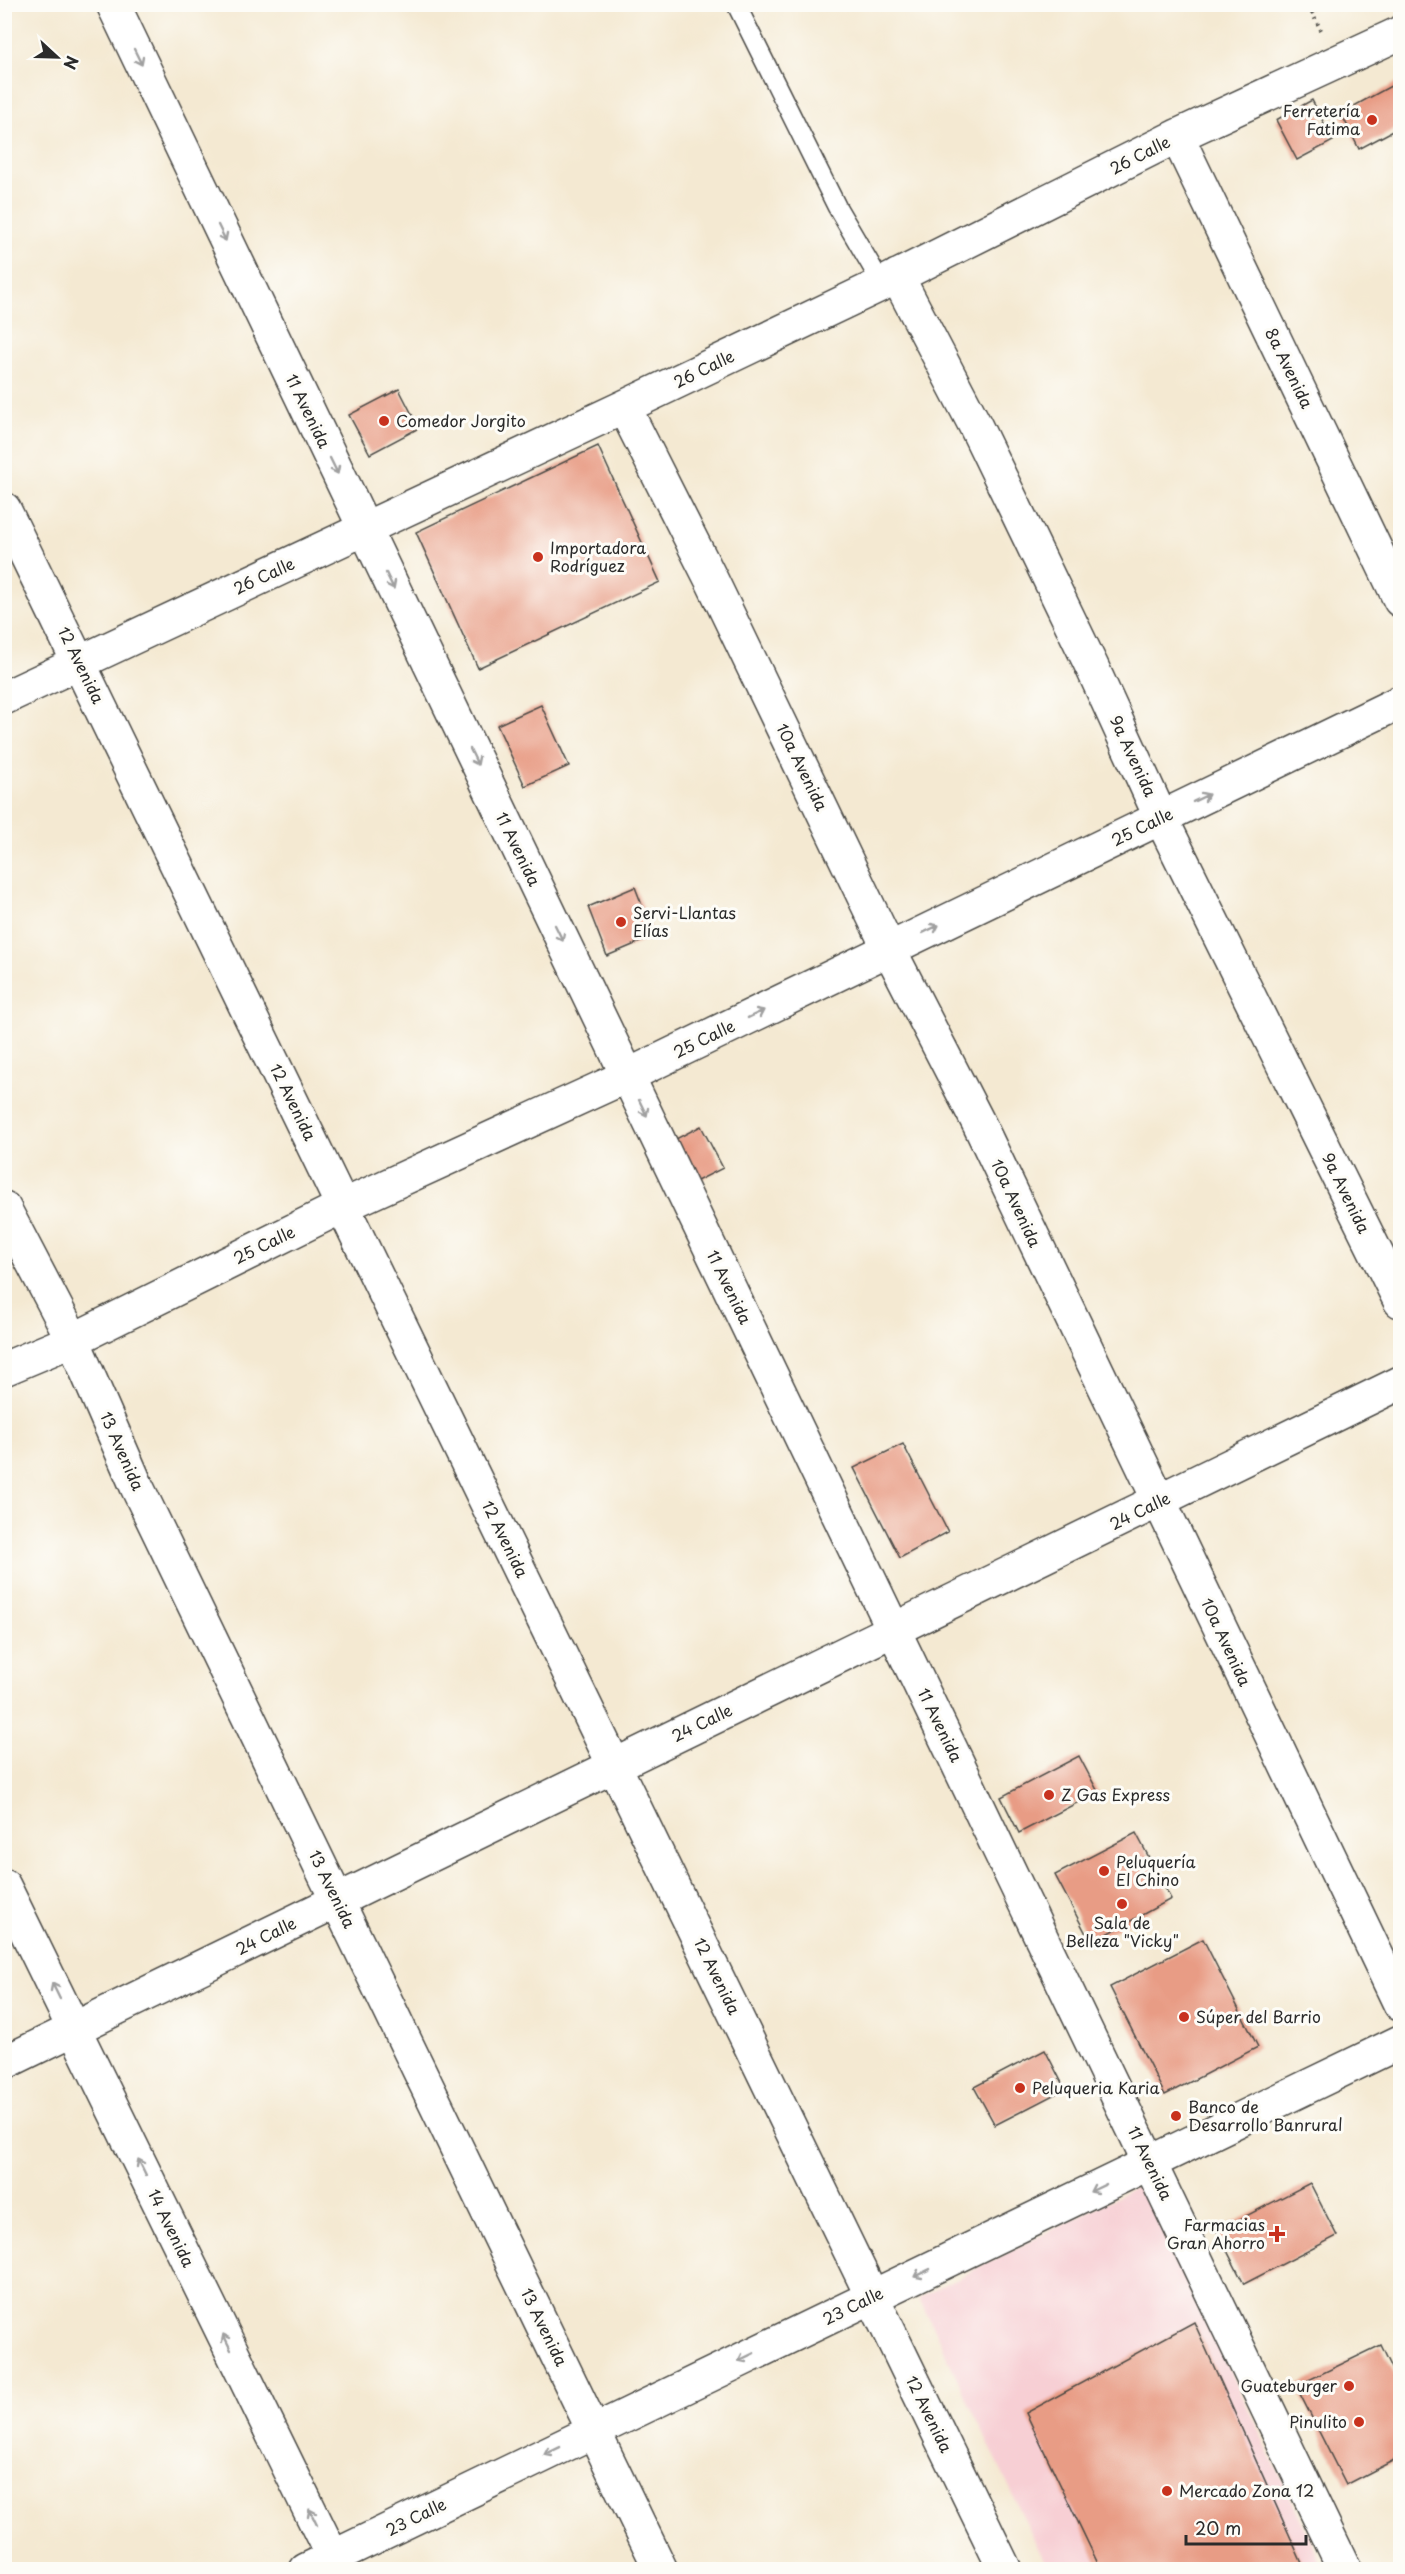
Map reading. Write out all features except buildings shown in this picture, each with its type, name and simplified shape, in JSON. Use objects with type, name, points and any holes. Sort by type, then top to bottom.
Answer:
[{"type":"street","name":"11 Avenida","points":[[113,4],[1346,2570]]},
{"type":"street","name":"26 Calle","points":[[4,698],[624,407],[889,280],[1177,136],[1401,33]]},
{"type":"street","name":"8a Avenida","points":[[1177,136],[1401,600]]},
{"type":"street","name":"9a Avenida","points":[[889,280],[981,438],[1092,667],[1161,818],[1401,1301]]},
{"type":"street","name":"10a Avenida","points":[[624,407],[712,581],[889,949],[979,1124],[1161,1500],[1238,1669],[1401,2004]]},
{"type":"street","name":"12 Avenida","points":[[4,509],[1005,2570]]},
{"type":"street","name":"25 Calle","points":[[4,1369],[73,1340],[343,1206],[627,1076],[1401,702]]},
{"type":"street","name":"13 Avenida","points":[[4,1208],[73,1340],[137,1487],[661,2570]]},
{"type":"street","name":"24 Calle","points":[[4,2063],[1401,1383]]},
{"type":"street","name":"14 Avenida","points":[[4,1886],[74,2029],[326,2565]]},
{"type":"street","name":"23 Calle","points":[[326,2565],[594,2431],[1401,2042]]},
{"type":"lane","points":[[736,4],[837,207],[889,280]]},
{"type":"path","points":[[1312,13],[1328,4]]},
{"type":"shaded area","points":[[1142,2184],[1324,2569],[1048,2569],[919,2298]]},
{"type":"place","name":"Ferretería Fatima","points":[[1372,120]]},
{"type":"place","name":"Comedor Jorgito","points":[[384,421]]},
{"type":"place","name":"Importadora Rodríguez","points":[[538,557]]},
{"type":"place","name":"Servi-Llantas Elías","points":[[621,922]]},
{"type":"place","name":"Z Gas Express","points":[[1049,1795]]},
{"type":"place","name":"Peluquería El Chino","points":[[1104,1871]]},
{"type":"place","name":"Sala de Belleza \"Vicky\"","points":[[1122,1904]]},
{"type":"place","name":"Súper del Barrio","points":[[1184,2017]]},
{"type":"place","name":"Peluqueria Karia","points":[[1020,2088]]},
{"type":"place","name":"Banco de Desarrollo Banrural","points":[[1176,2116]]},
{"type":"place","name":"Farmacias Gran Ahorro","points":[[1277,2234]]},
{"type":"place","name":"Guateburger","points":[[1349,2386]]},
{"type":"place","name":"Pinulito","points":[[1359,2422]]},
{"type":"place","name":"Mercado Zona 12","points":[[1167,2491]]}]
